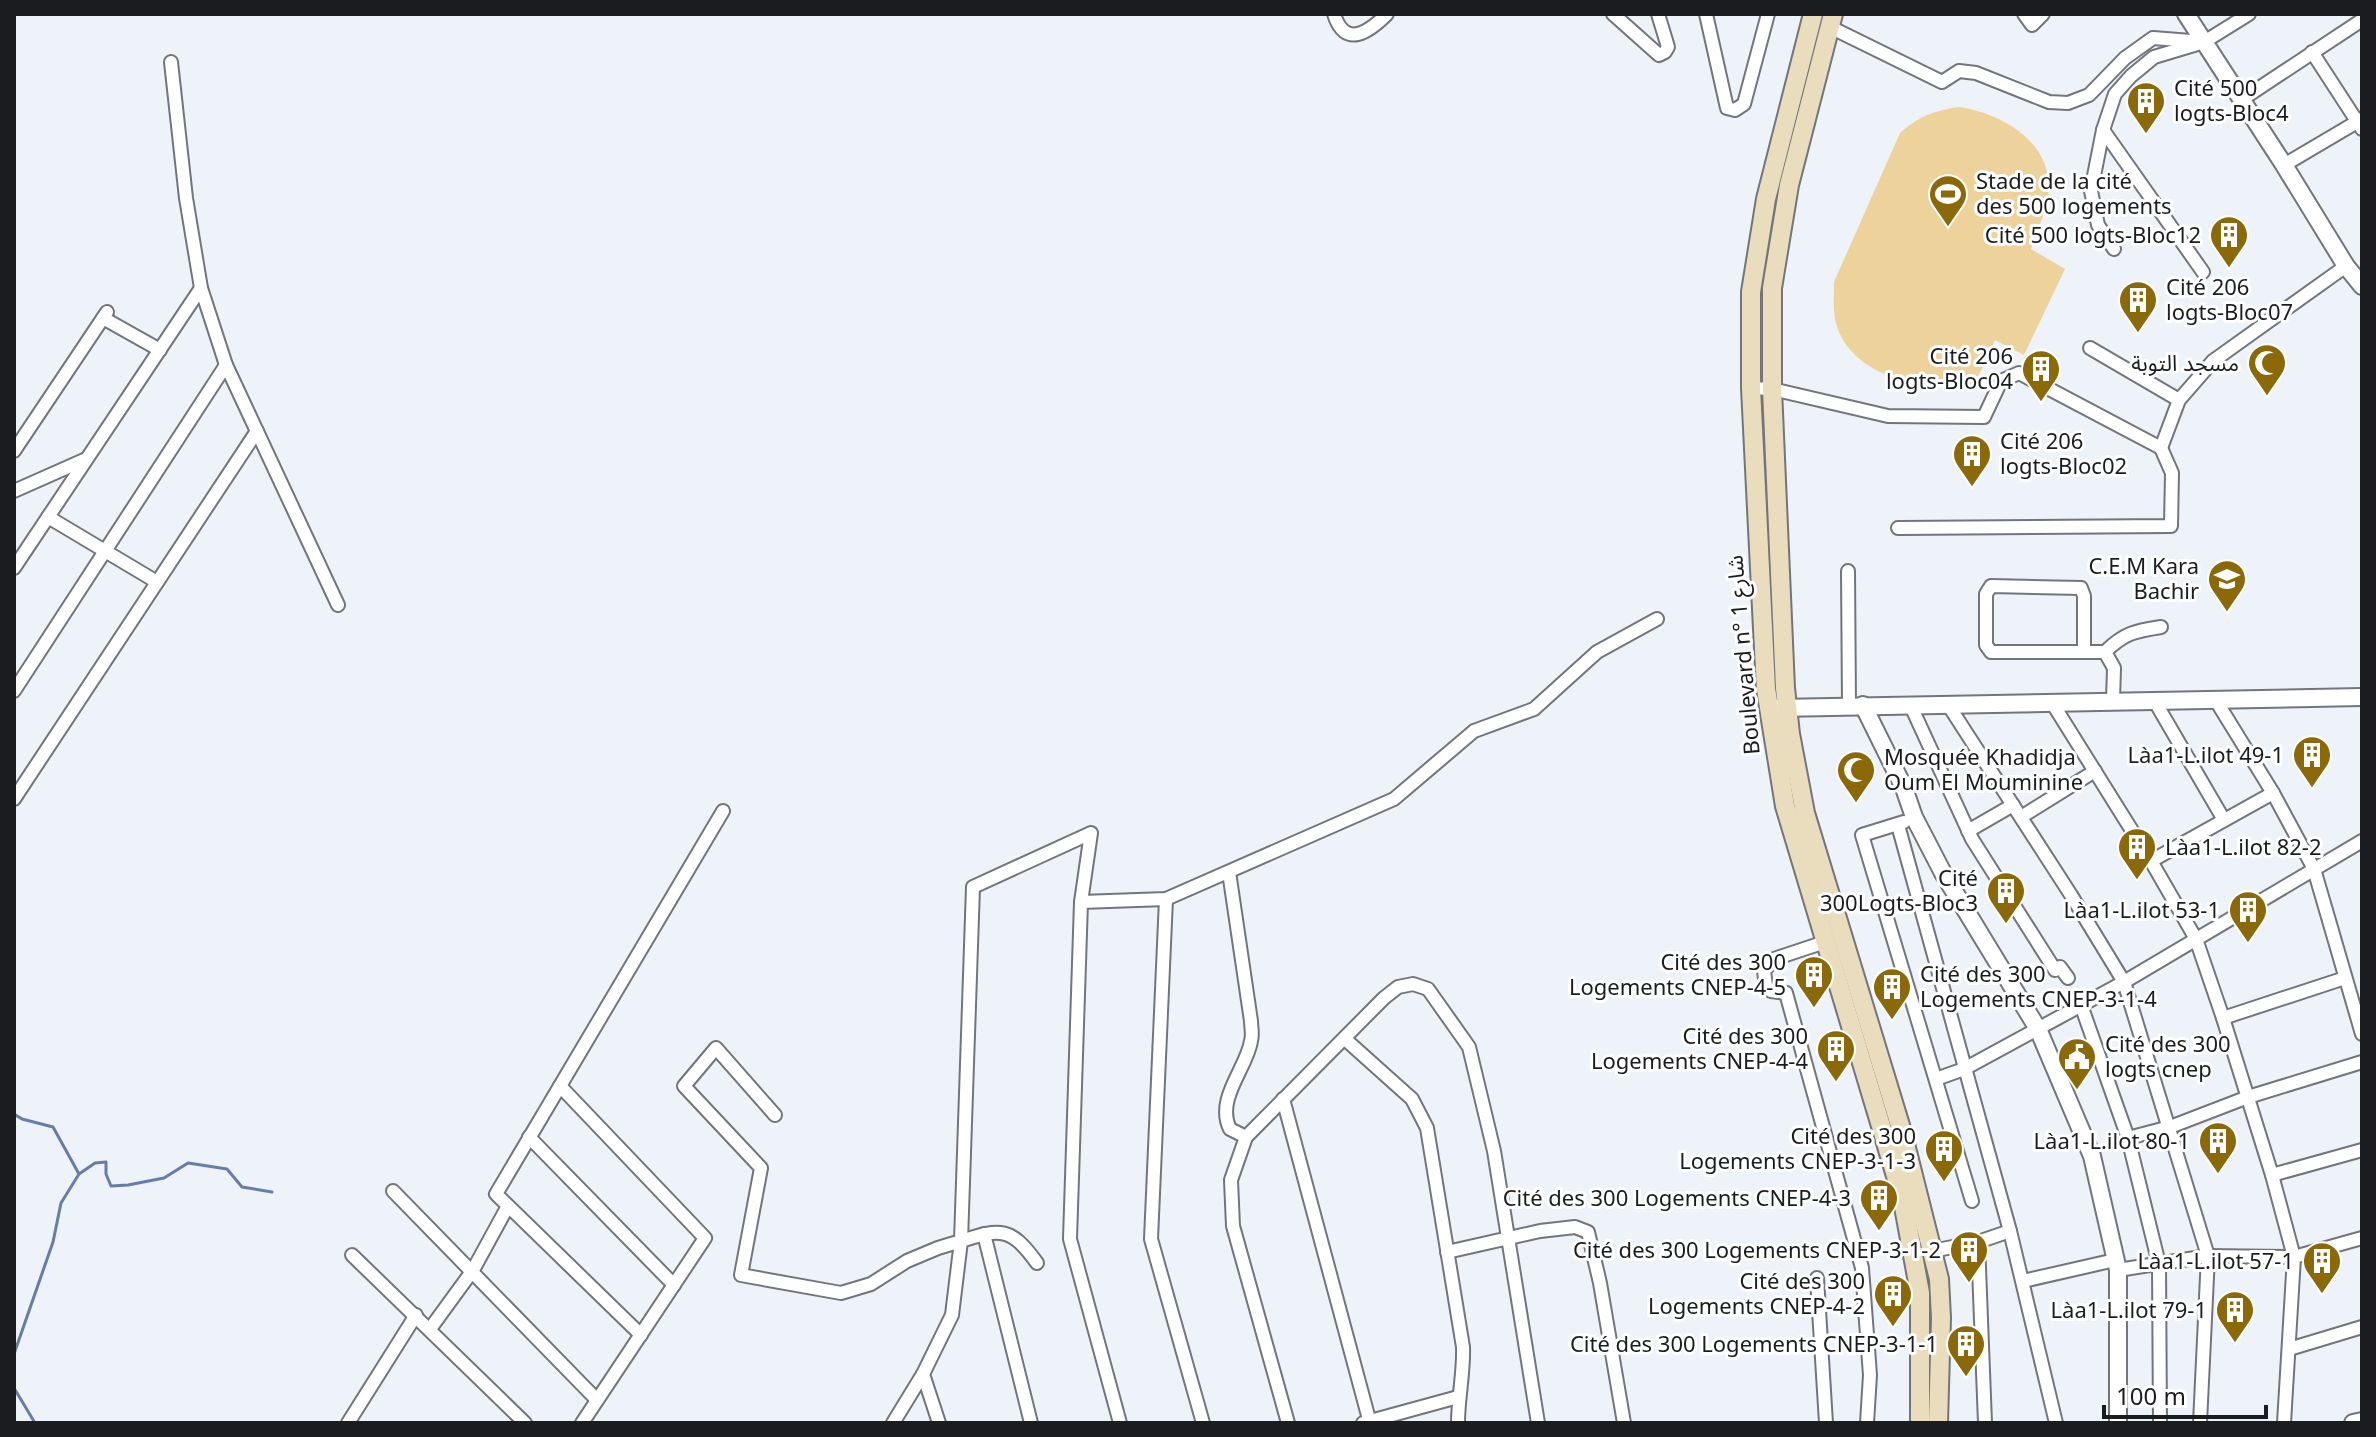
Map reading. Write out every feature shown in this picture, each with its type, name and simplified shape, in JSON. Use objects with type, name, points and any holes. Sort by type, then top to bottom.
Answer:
[{"type":"main road","name":"Boulevard n° شارع 1","points":[[1813,14],[1756,248],[1751,292],[1751,388],[1785,806],[1898,1181],[1911,1238],[1920,1293],[1920,1423]]},
{"type":"main road","name":"Boulevard n° شارع 1","points":[[1831,20],[1789,185],[1772,288],[1778,708],[1805,813],[1902,1132],[1939,1279],[1938,1423]]},
{"type":"street","points":[[1334,14],[1343,29],[1354,34],[1372,29],[1387,14]]},
{"type":"street","points":[[1613,14],[1659,55],[1668,47],[1658,14]]},
{"type":"street","points":[[1706,14],[1727,108],[1735,110],[1744,104],[1768,14]]},
{"type":"street","points":[[2024,14],[2032,25],[2043,14]]},
{"type":"street","points":[[2186,14],[2346,266],[2362,286]]},
{"type":"street","points":[[2114,249],[2098,225],[2091,191],[2103,130],[2115,94],[2154,57],[2204,42],[2249,14]]},
{"type":"street","points":[[1831,20],[1942,82],[1959,71],[1976,73],[2049,102],[2068,103],[2089,95],[2125,58],[2153,38],[2204,42]]},
{"type":"street","points":[[2241,100],[2362,20]]},
{"type":"street","points":[[2284,165],[2361,123],[2312,52]]},
{"type":"street","points":[[171,62],[186,198],[201,288],[226,365],[338,605]]},
{"type":"street","points":[[2103,130],[2203,272]]},
{"type":"street","points":[[2161,448],[2179,400],[2213,361],[2346,266]]},
{"type":"street","points":[[14,568],[201,288]]},
{"type":"street","points":[[14,451],[105,315],[160,350]]},
{"type":"street","points":[[2090,348],[2179,400]]},
{"type":"street","points":[[14,691],[226,365]]},
{"type":"street","points":[[1751,388],[1772,389],[1888,416],[1984,417],[2001,381],[2019,373],[2161,448],[2172,473],[2171,526],[1898,528]]},
{"type":"street","points":[[14,799],[257,431]]},
{"type":"street","points":[[14,491],[87,459]]},
{"type":"street","points":[[48,517],[157,582]]},
{"type":"street","points":[[1848,571],[1856,705],[1904,788],[1914,817],[1943,873],[2038,1029],[2092,1156],[2117,1265],[2118,1423]]},
{"type":"street","points":[[2084,652],[2084,596],[2081,588],[1991,586],[1986,594],[1986,645],[1991,652],[2084,652],[2105,652],[2133,631],[2161,627]]},
{"type":"street","points":[[1081,902],[1166,899],[1394,799],[1474,731],[1534,709],[1597,652],[1657,619]]},
{"type":"street","points":[[2105,652],[2114,668],[2113,700]]},
{"type":"street","points":[[1778,708],[2362,697]]},
{"type":"street","points":[[2215,699],[2273,793],[2314,869],[2362,1034]]},
{"type":"street","points":[[2154,700],[2224,820]]},
{"type":"street","points":[[2051,701],[2196,939],[2223,1018],[2294,1257],[2284,1423]]},
{"type":"street","points":[[1947,703],[2124,982],[2208,1256],[2200,1423]]},
{"type":"street","points":[[1910,704],[1968,831],[2055,970],[2060,967],[2068,978]]},
{"type":"street","points":[[2021,817],[2095,771]]},
{"type":"street","points":[[2151,861],[2273,793]]},
{"type":"street","points":[[1968,831],[2013,805]]},
{"type":"street","points":[[641,1335],[496,1194],[723,811]]},
{"type":"street","points":[[1914,817],[1862,835],[1972,1201]]},
{"type":"street","points":[[1898,825],[2010,1231],[2056,1423]]},
{"type":"street","points":[[893,1423],[923,1374],[952,1315],[961,1241],[973,887],[1091,833],[1081,902],[1070,1239],[1120,1423]]},
{"type":"street","points":[[1936,1079],[1964,1069],[2124,982],[2362,841]]},
{"type":"street","points":[[1229,872],[1251,1021],[1251,1043],[1229,1095],[1227,1115],[1230,1129],[1246,1137]]},
{"type":"street","points":[[1166,899],[1151,1239],[1203,1423]]},
{"type":"street","points":[[1825,942],[1774,959],[1764,971],[1764,980],[1771,991],[1786,993],[1862,1268],[1870,1375],[1867,1423]]},
{"type":"street","points":[[2223,1018],[2345,978]]},
{"type":"street","points":[[1288,1423],[1233,1226],[1231,1180],[1246,1137],[1384,998],[1398,987],[1413,984],[1428,989],[1469,1047],[1494,1151],[1538,1423]]},
{"type":"street","points":[[2081,1005],[2128,1138],[2159,1264],[2160,1423]]},
{"type":"street","points":[[1345,1039],[1412,1099],[1422,1114],[1430,1142],[1463,1347],[1464,1369],[1458,1397],[1458,1423]]},
{"type":"street","points":[[775,1115],[716,1048],[684,1086],[761,1168],[741,1275],[841,1293],[871,1284],[907,1261],[938,1248],[997,1231],[1011,1235],[1037,1263]]},
{"type":"street","points":[[2128,1138],[2170,1127],[2248,1097],[2362,1062]]},
{"type":"street","points":[[560,1086],[705,1238],[582,1423]]},
{"type":"street","points":[[1283,1099],[1367,1422],[1458,1397]]},
{"type":"street","points":[[529,1137],[674,1285]]},
{"type":"street","points":[[2272,1175],[2362,1150]]},
{"type":"street","points":[[393,1191],[597,1400]]},
{"type":"street","points":[[430,1329],[473,1270],[508,1206]]},
{"type":"street","points":[[1447,1252],[1575,1227],[1588,1232],[1624,1423]]},
{"type":"street","points":[[1932,1251],[1978,1242],[2010,1231]]},
{"type":"street","points":[[984,1234],[1031,1423]]},
{"type":"street","points":[[2023,1281],[2117,1265],[2159,1264],[2208,1256],[2294,1257],[2362,1238]]},
{"type":"street","points":[[1978,1242],[1985,1423]]},
{"type":"street","points":[[352,1255],[525,1423]]},
{"type":"street","points":[[1817,1278],[1826,1423]]},
{"type":"street","points":[[348,1423],[416,1315]]},
{"type":"street","points":[[2289,1349],[2362,1327]]},
{"type":"street","points":[[923,1374],[939,1423]]},
{"type":"street","points":[[2353,1423],[2362,1421]]},
{"type":"shaded area","name":"Stade de la cité des 500 logements","points":[[1960,107],[2006,123],[2032,143],[2041,156],[2049,189],[2031,249],[2065,269],[2024,355],[1995,340],[1972,390],[1947,379],[1919,382],[1878,371],[1846,345],[1839,333],[1834,310],[1834,282],[1900,133],[1928,115]]},
{"type":"waterway","points":[[14,1114],[53,1127],[79,1174],[95,1163],[106,1162],[106,1174],[111,1186],[164,1178],[188,1163],[227,1169],[242,1187],[272,1192]]},
{"type":"waterway","points":[[14,1354],[53,1242],[61,1203],[79,1174]]},
{"type":"waterway","points":[[14,1388],[35,1423]]},
{"type":"place","name":"Cité 500 logts-Bloc4","points":[[2146,135]]},
{"type":"place","name":"Stade de la cité des 500 logements","points":[[1948,228]]},
{"type":"place","name":"Cité 500 logts-Bloc12","points":[[2229,269]]},
{"type":"place","name":"Cité 206 logts-Bloc07","points":[[2138,334]]},
{"type":"place","name":"مسجد التوبة","points":[[2267,397]]},
{"type":"place","name":"Cité 206 logts-Bloc04","points":[[2041,403]]},
{"type":"place","name":"Cité 206 logts-Bloc02","points":[[1972,488]]},
{"type":"place","name":"C.E.M Kara Bachir","points":[[2227,613]]},
{"type":"place","name":"Làa1-L.ilot 49-1","points":[[2312,789]]},
{"type":"place","name":"Mosquée Khadidja Oum El Mouminine","points":[[1856,804]]},
{"type":"place","name":"Làa1-L.ilot 82-2","points":[[2137,881]]},
{"type":"place","name":"Cité 300Logts-Bloc3","points":[[2006,925]]},
{"type":"place","name":"Làa1-L.ilot 53-1","points":[[2248,944]]},
{"type":"place","name":"Cité des 300 Logements CNEP-4-5","points":[[1814,1009]]},
{"type":"place","name":"Cité des 300 Logements CNEP-3-1-4","points":[[1892,1021]]},
{"type":"place","name":"Cité des 300 Logements CNEP-4-4","points":[[1836,1083]]},
{"type":"place","name":"Cité des 300 logts cnep","points":[[2077,1091]]},
{"type":"place","name":"Làa1-L.ilot 80-1","points":[[2218,1175]]},
{"type":"place","name":"Cité des 300 Logements CNEP-3-1-3","points":[[1944,1183]]},
{"type":"place","name":"Cité des 300 Logements CNEP-4-3","points":[[1879,1232]]},
{"type":"place","name":"Cité des 300 Logements CNEP-3-1-2","points":[[1969,1284]]},
{"type":"place","name":"Làa1-L.ilot 57-1","points":[[2322,1295]]},
{"type":"place","name":"Cité des 300 Logements CNEP-4-2","points":[[1893,1328]]},
{"type":"place","name":"Làa1-L.ilot 79-1","points":[[2235,1344]]},
{"type":"place","name":"Cité des 300 Logements CNEP-3-1-1","points":[[1966,1378]]}]
